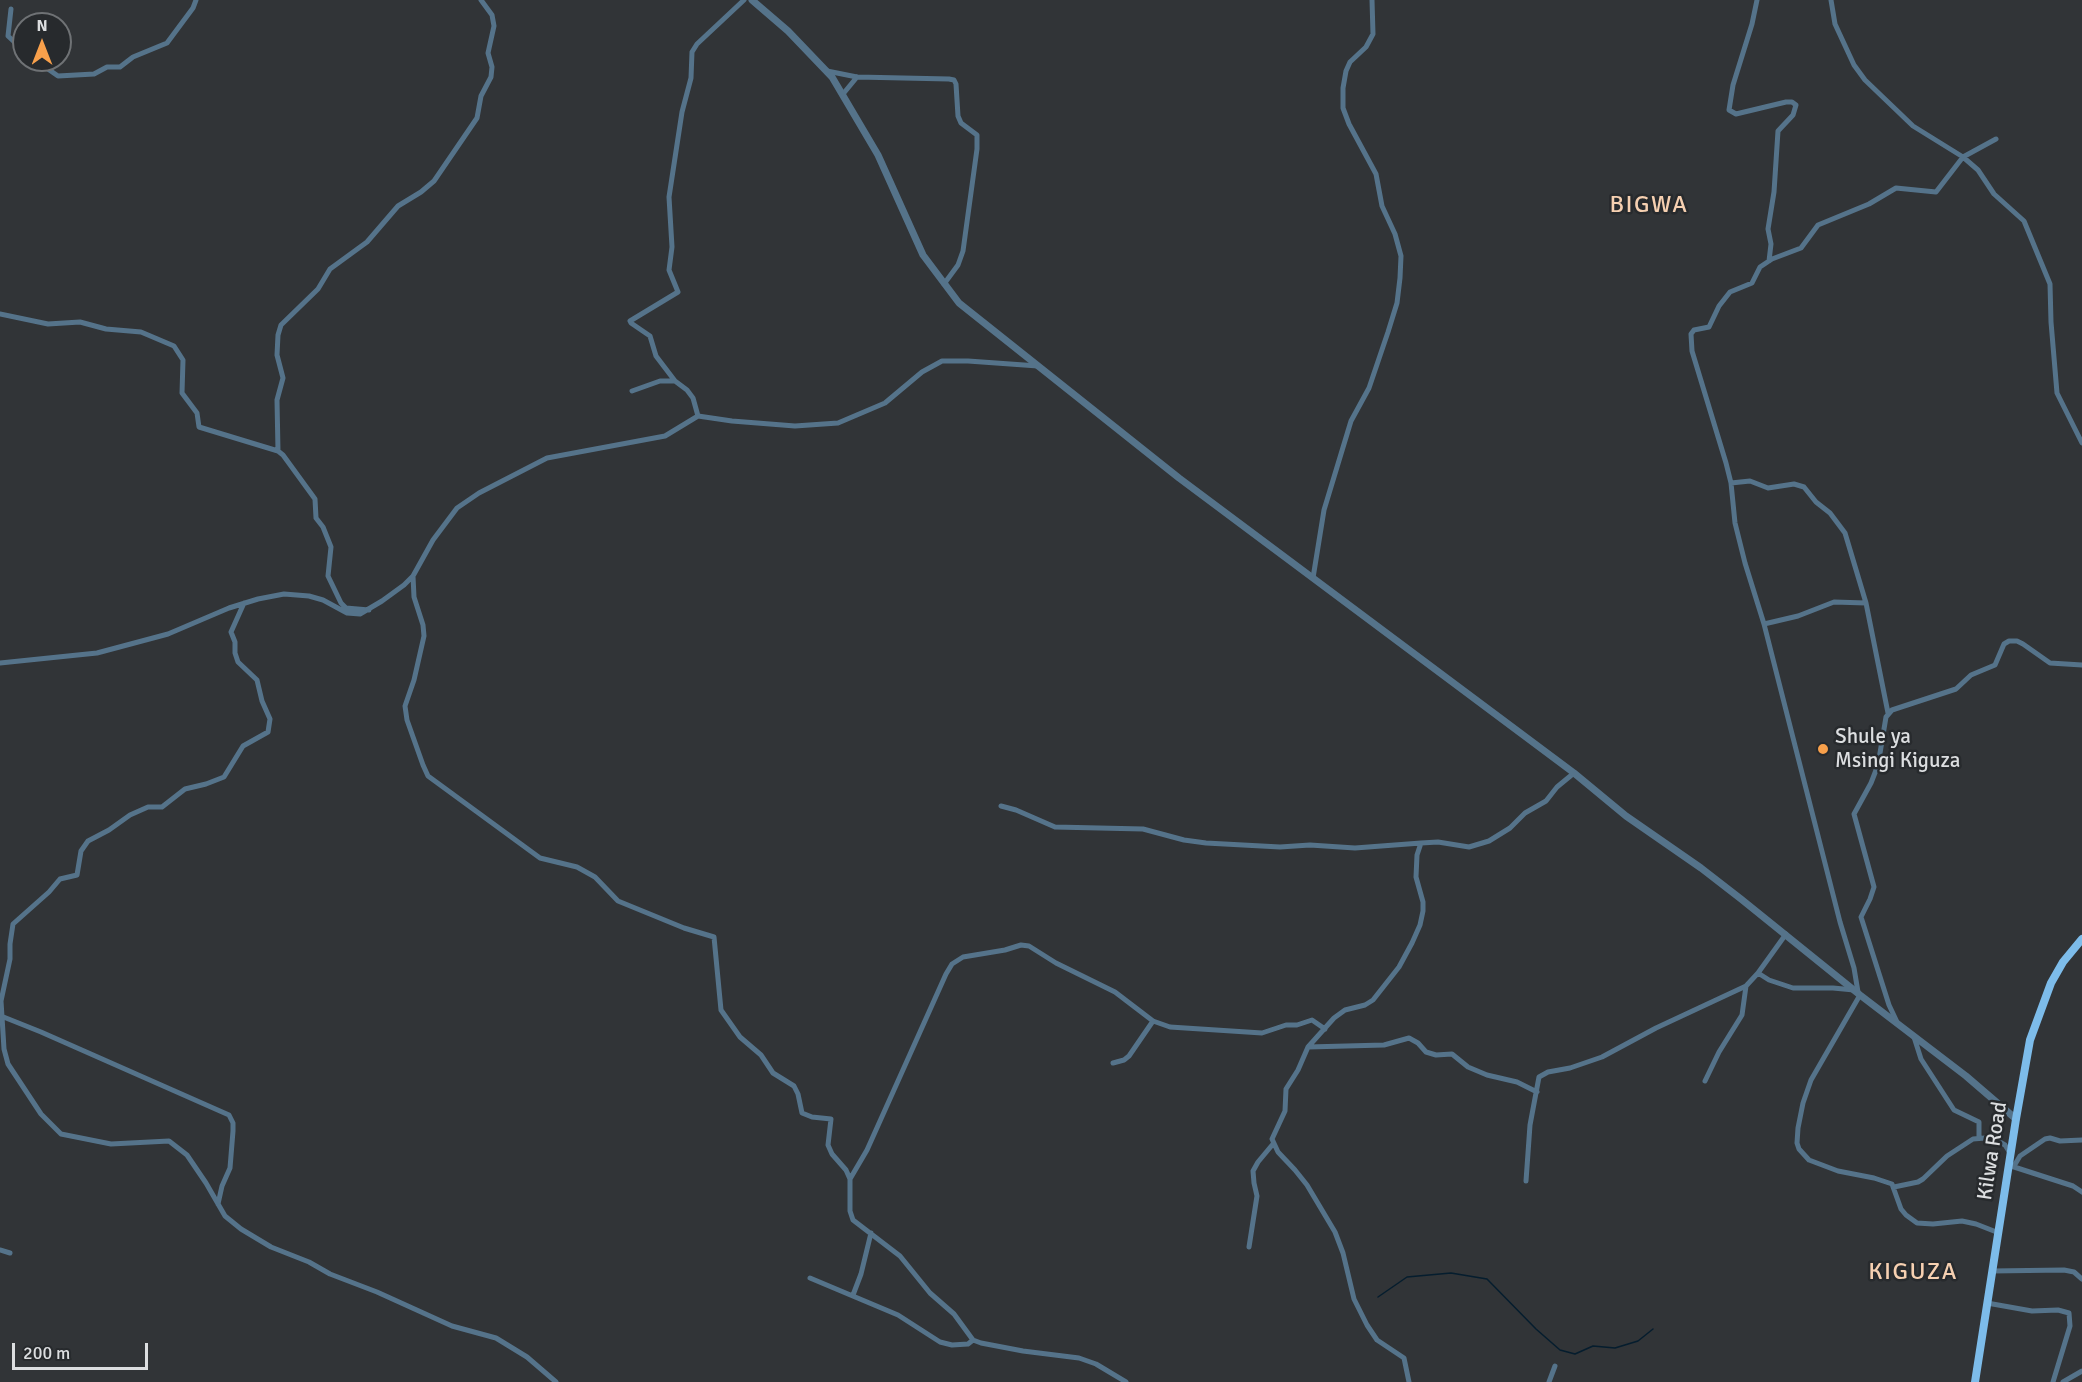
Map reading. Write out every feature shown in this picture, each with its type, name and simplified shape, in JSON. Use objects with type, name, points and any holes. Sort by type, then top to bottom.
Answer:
[{"type":"highway","name":"Kilwa Road","points":[[1975,1382],[2011,1166],[2010,1153],[2034,1026],[2051,982],[2063,962],[2082,939]]},
{"type":"street","points":[[52,72],[58,76],[94,74],[111,65],[120,67],[132,57],[167,44],[194,8],[196,0]]},
{"type":"street","points":[[278,451],[278,400],[283,378],[277,355],[281,325],[318,289],[330,269],[367,243],[398,206],[434,181],[477,118],[481,96],[491,77],[492,67],[488,52],[494,26],[492,15],[481,0]]},
{"type":"street","points":[[698,416],[690,394],[675,381],[655,354],[650,336],[630,321],[678,292],[669,270],[672,247],[669,197],[682,112],[691,78],[692,52],[697,44],[744,0]]},
{"type":"street","points":[[752,0],[788,31],[827,71],[843,94],[888,176],[918,246],[959,303],[1179,478],[1574,773],[1626,816],[1701,868],[1966,1076],[2016,1119]]},
{"type":"street","points":[[1313,578],[1324,510],[1351,421],[1369,388],[1385,341],[1397,303],[1400,278],[1401,256],[1395,234],[1382,206],[1376,174],[1348,124],[1343,108],[1342,88],[1346,71],[1350,62],[1366,47],[1373,34],[1372,0]]},
{"type":"street","points":[[1757,0],[1733,85],[1729,110],[1736,114],[1786,102],[1796,105],[1792,115],[1778,131],[1774,192],[1767,229],[1771,244],[1769,261]]},
{"type":"street","points":[[1831,0],[1835,24],[1854,65],[1865,80],[1912,126],[1963,157],[1982,173],[1994,194],[2022,217],[2050,284],[2058,393],[2082,443]]},
{"type":"street","points":[[11,9],[9,36],[12,39]]},
{"type":"street","points":[[827,71],[857,77],[954,80],[958,116],[961,123],[977,135],[977,149],[963,251],[958,265],[944,284]]},
{"type":"street","points":[[843,94],[857,77]]},
{"type":"street","points":[[1996,139],[1963,157],[1936,192],[1896,188],[1869,204],[1818,225],[1801,248],[1769,261],[1760,267],[1752,283],[1729,293],[1719,306],[1709,327],[1694,330],[1691,334],[1692,351],[1731,483],[1735,523],[1764,624],[1854,968],[1857,992],[1815,1071],[1803,1104],[1797,1143],[1799,1149],[1809,1160],[1838,1171],[1889,1183],[1894,1187],[1901,1209],[1917,1223],[1962,1221],[1999,1233]]},
{"type":"street","points":[[0,314],[48,324],[80,322],[102,328],[141,332],[170,344],[179,351],[183,360],[182,393],[196,413],[200,428],[278,451],[283,455],[315,499],[316,518],[323,527],[331,547],[328,576],[341,603],[346,608],[369,610]]},
{"type":"street","points":[[0,663],[97,653],[168,634],[244,603],[266,597],[293,594],[323,600],[351,614],[360,614],[404,585],[413,576],[448,517],[462,503],[547,458],[665,436],[698,416],[795,426],[838,423],[885,403],[922,372],[942,362],[968,361],[1038,366]]},
{"type":"street","points":[[632,391],[660,381],[675,381]]},
{"type":"street","points":[[1731,483],[1750,480],[1768,488],[1794,484],[1804,487],[1816,502],[1830,513],[1845,533],[1866,603],[1888,713],[1878,765],[1854,814],[1874,887],[1861,917],[1888,1005],[1897,1022]]},
{"type":"street","points":[[413,576],[414,597],[424,636],[414,680],[405,706],[407,720],[428,776],[540,858],[577,867],[595,877],[618,901],[684,928],[714,937],[721,1010],[740,1037],[761,1055],[773,1073],[794,1086],[802,1113],[807,1116],[831,1119],[828,1141],[830,1150],[844,1167],[850,1179],[851,1216],[856,1223],[903,1259],[930,1293],[956,1317],[973,1340],[1034,1353],[1079,1358],[1096,1364],[1126,1382]]},
{"type":"street","points":[[1764,624],[1798,616],[1834,602],[1866,603]]},
{"type":"street","points":[[244,603],[231,632],[238,662],[257,680],[262,701],[270,719],[268,732],[243,746],[224,777],[185,789],[161,807],[148,807],[130,815],[88,842],[81,851],[77,875],[60,879],[13,924],[10,959],[1,1001],[5,1054],[11,1071],[41,1114],[61,1134],[111,1144],[169,1141],[187,1155],[225,1216],[241,1229],[330,1274],[377,1292],[452,1326],[465,1331],[490,1335],[503,1341],[527,1357],[556,1382]]},
{"type":"street","points":[[1888,713],[1922,699],[1956,689],[1971,675],[1995,664],[2004,644],[2009,641],[2023,644],[2050,663],[2082,665]]},
{"type":"street","points":[[1001,806],[1055,827],[1143,829],[1184,840],[1206,843],[1355,848],[1438,842],[1469,847],[1489,841],[1510,828],[1525,813],[1546,801],[1557,787],[1574,773]]},
{"type":"street","points":[[1249,1247],[1257,1196],[1254,1172],[1258,1162],[1273,1144],[1275,1132],[1287,1107],[1287,1089],[1308,1047],[1334,1018],[1345,1010],[1365,1005],[1373,1000],[1399,968],[1412,943],[1423,910],[1416,877],[1417,855],[1421,843]]},
{"type":"street","points":[[1526,1181],[1530,1125],[1539,1077],[1602,1057],[1656,1028],[1746,986],[1786,934]]},
{"type":"street","points":[[850,1179],[867,1150],[946,974],[956,960],[1021,945],[1029,946],[1056,963],[1115,992],[1153,1021],[1170,1027],[1262,1033],[1286,1024],[1297,1025],[1312,1020],[1325,1029]]},
{"type":"street","points":[[1758,973],[1768,980],[1792,988],[1833,987],[1857,992]]},
{"type":"street","points":[[1705,1081],[1719,1052],[1742,1015],[1746,986]]},
{"type":"street","points":[[1,1016],[229,1115],[233,1131],[230,1168],[222,1186],[218,1206]]},
{"type":"street","points":[[1113,1062],[1124,1060],[1129,1056],[1153,1021]]},
{"type":"street","points":[[1914,1037],[1921,1059],[1954,1110],[1979,1122],[1979,1138]]},
{"type":"street","points":[[1308,1047],[1384,1045],[1409,1038],[1418,1043],[1426,1052],[1436,1055],[1452,1054],[1468,1067],[1487,1075],[1517,1082],[1537,1092]]},
{"type":"street","points":[[1894,1187],[1918,1182],[1965,1144],[1979,1138],[1998,1141],[2010,1153]]},
{"type":"street","points":[[2082,1140],[2045,1139],[2020,1156],[2011,1166],[2073,1186],[2082,1192]]},
{"type":"street","points":[[1273,1144],[1319,1204],[1338,1238],[1353,1299],[1377,1340],[1404,1358],[1409,1382]]},
{"type":"street","points":[[853,1295],[861,1274],[871,1233]]},
{"type":"street","points":[[0,1250],[10,1253]]},
{"type":"street","points":[[1992,1271],[2064,1270],[2074,1272],[2082,1279]]},
{"type":"street","points":[[810,1278],[908,1321],[940,1342],[952,1345],[968,1344],[973,1340]]},
{"type":"street","points":[[1987,1304],[2022,1310],[2058,1310],[2069,1313],[2070,1326],[2053,1382]]},
{"type":"street","points":[[1549,1382],[1556,1366]]},
{"type":"street","points":[[2063,1382],[2082,1371]]},
{"type":"waterway","points":[[1378,1297],[1407,1277],[1451,1273],[1487,1279],[1560,1350],[1575,1354],[1593,1346],[1615,1348],[1638,1341],[1653,1329]]},
{"type":"place","name":"Shule ya Msingi Kiguza","points":[[1823,749]]},
{"type":"district","name":"BIGWA","points":[[1649,206]]},
{"type":"district","name":"KIGUZA","points":[[1913,1273]]}]
